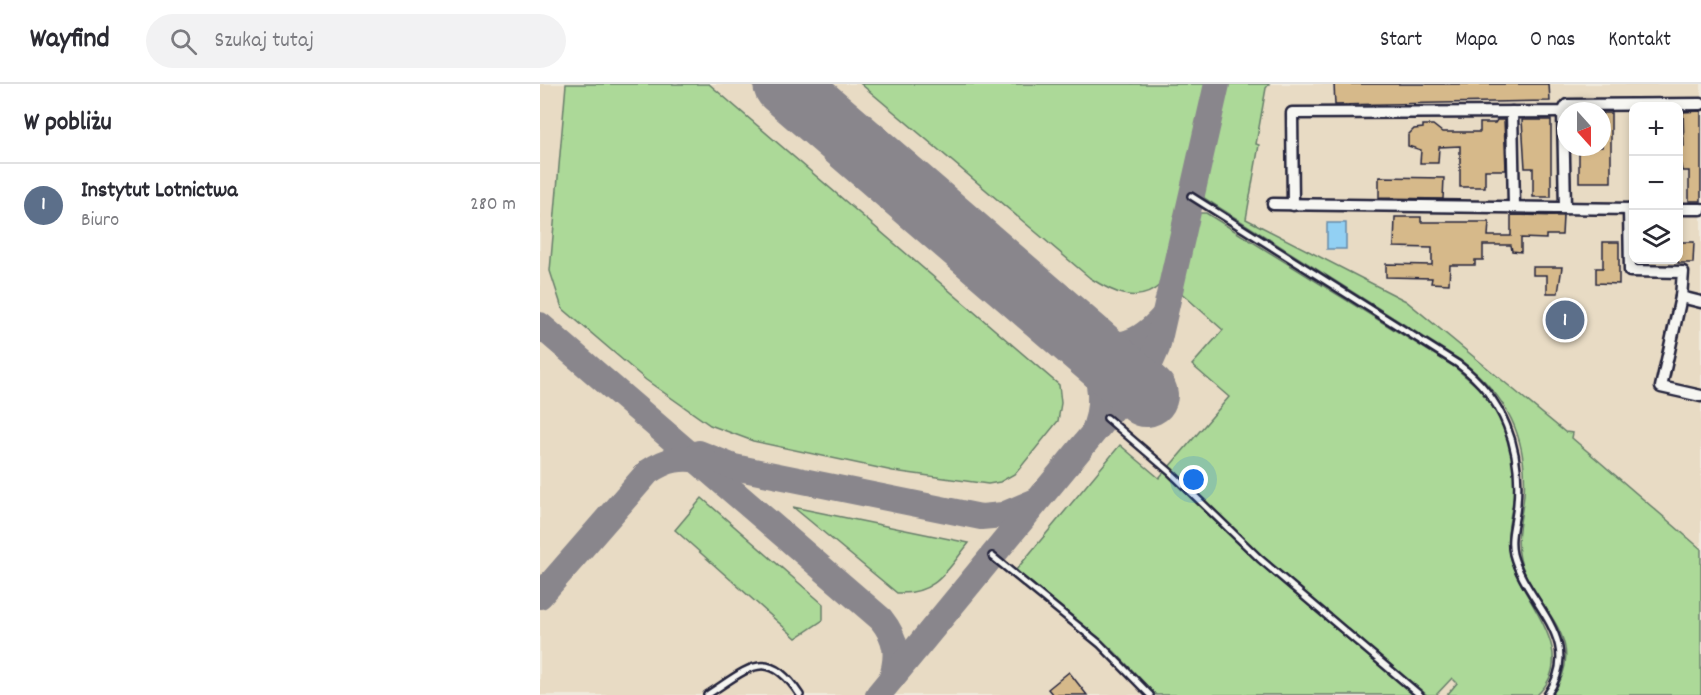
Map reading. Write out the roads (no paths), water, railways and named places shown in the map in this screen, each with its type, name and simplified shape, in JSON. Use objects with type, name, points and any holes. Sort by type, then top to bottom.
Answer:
[{"type":"street","points":[[1683,104],[1701,104]]},
{"type":"street","points":[[1611,105],[1629,105]]},
{"type":"street","points":[[1512,112],[1514,206]]},
{"type":"street","points":[[1293,205],[1292,113],[1557,112]]},
{"type":"street","points":[[1564,156],[1565,208]]},
{"type":"street","points":[[1273,204],[1629,208]]},
{"type":"street","points":[[1683,209],[1701,209]]},
{"type":"street","points":[[1631,210],[1630,271],[1683,272],[1681,297],[1661,387],[1701,396]]},
{"type":"street","points":[[1681,297],[1701,302]]},
{"type":"lane","points":[[1191,196],[1458,364],[1492,396],[1509,427],[1518,463],[1519,475],[1512,552],[1525,585],[1550,619],[1559,641],[1559,667],[1547,695]]},
{"type":"lane","points":[[1107,418],[1170,472],[1260,559],[1420,695]]},
{"type":"lane","points":[[992,556],[1100,644],[1150,695]]},
{"type":"lane","points":[[707,695],[747,669],[762,665],[781,670],[800,695]]},
{"type":"water","points":[[1327,223],[1346,223],[1346,249],[1327,249]]},
{"type":"place","name":"Instytut Lotnictwa","points":[[1565,320]]}]
